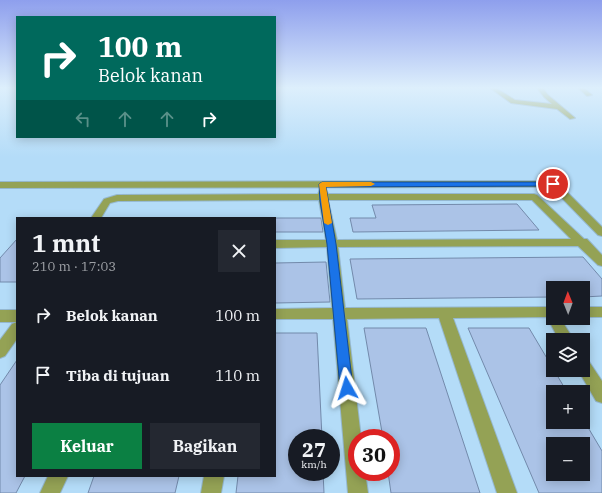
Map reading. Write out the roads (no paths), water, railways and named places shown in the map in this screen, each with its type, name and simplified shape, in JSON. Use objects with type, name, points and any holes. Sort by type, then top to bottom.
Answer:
[{"type":"street","points":[[564,111],[572,118]]},
{"type":"street","points":[[544,174],[602,233]]},
{"type":"street","points":[[322,184],[332,244],[358,493]]},
{"type":"street","points":[[0,185],[553,184]]},
{"type":"street","points":[[97,217],[107,201],[116,198],[534,197],[583,242],[602,262]]},
{"type":"street","points":[[276,244],[583,242]]},
{"type":"street","points":[[590,312],[602,312]]},
{"type":"street","points":[[444,313],[506,493]]},
{"type":"street","points":[[276,314],[444,313],[546,315]]},
{"type":"street","points":[[0,316],[16,316]]},
{"type":"street","points":[[0,352],[16,329]]},
{"type":"street","points":[[590,376],[602,395]]},
{"type":"street","points":[[50,493],[58,477]]},
{"type":"street","points":[[211,493],[214,477]]}]
